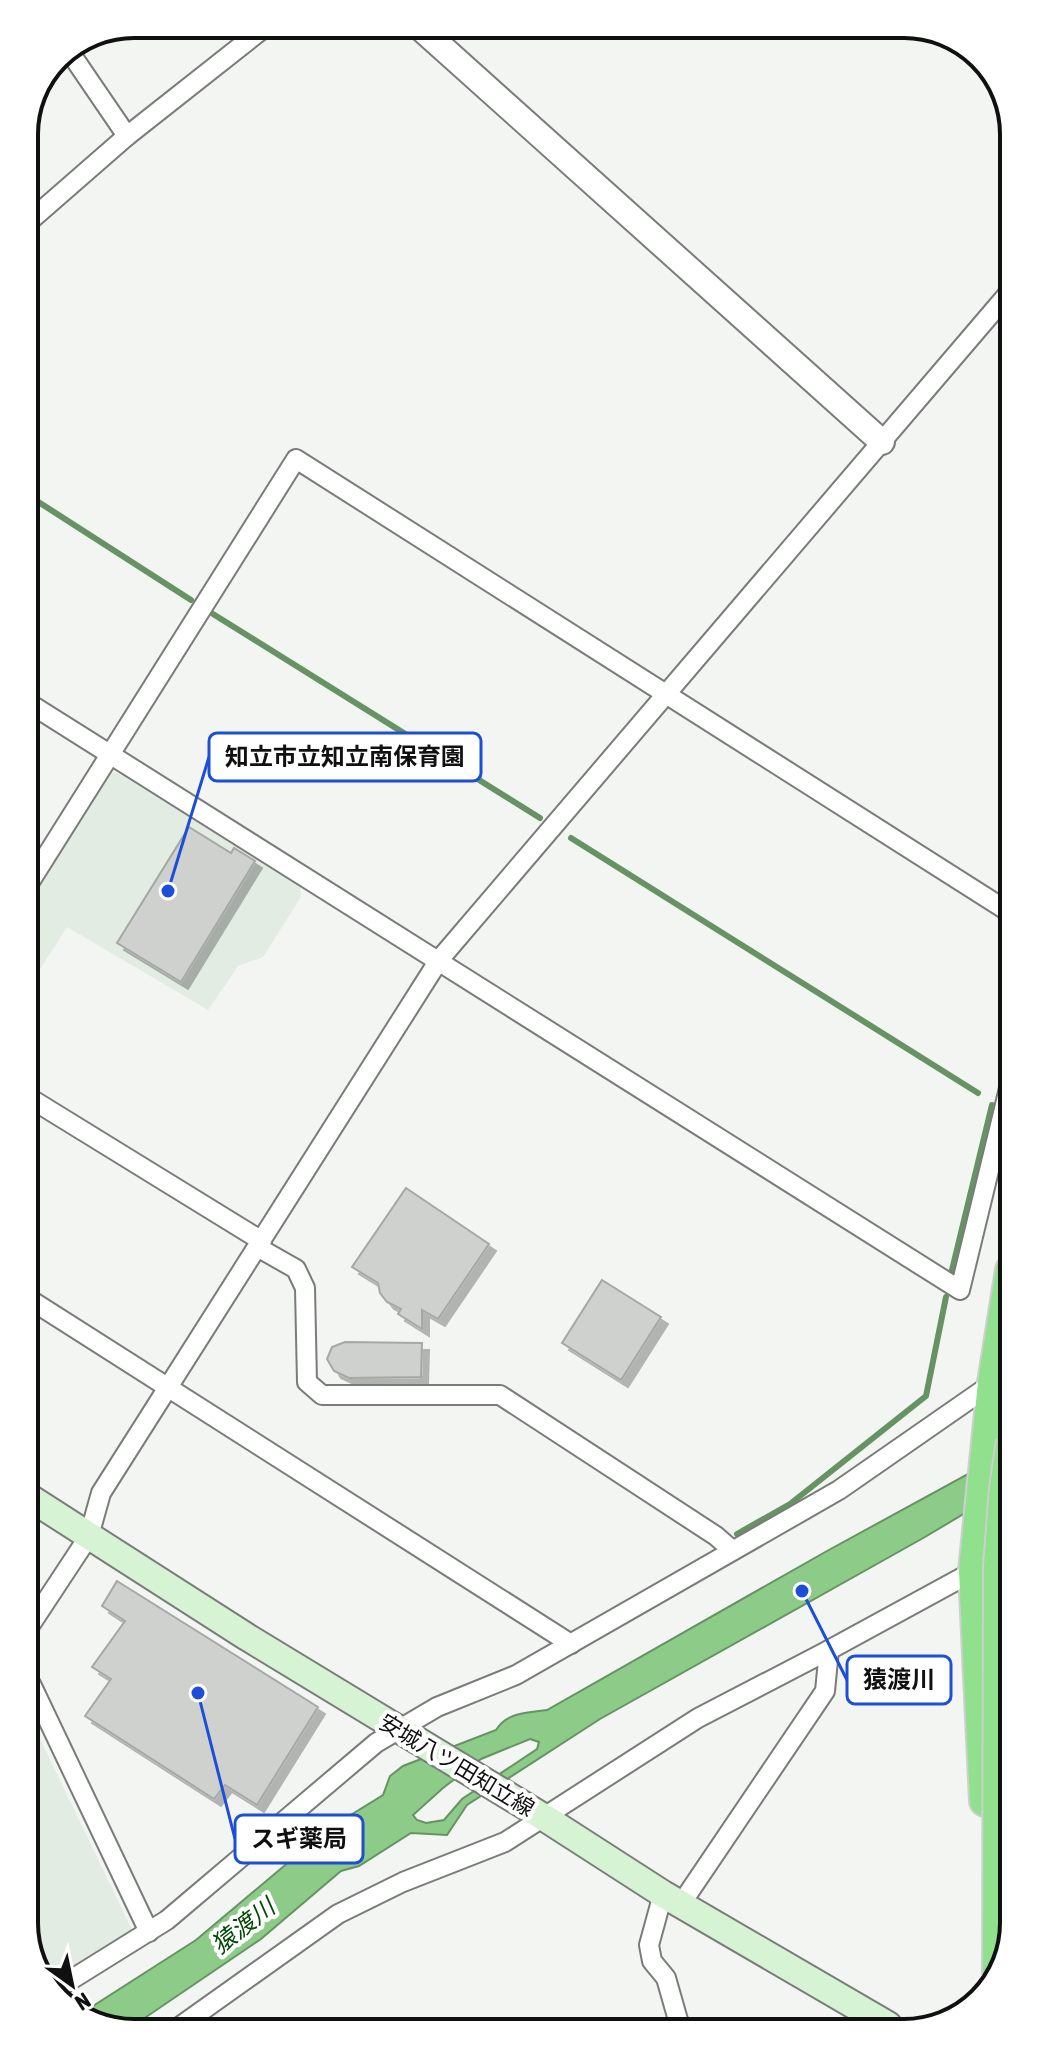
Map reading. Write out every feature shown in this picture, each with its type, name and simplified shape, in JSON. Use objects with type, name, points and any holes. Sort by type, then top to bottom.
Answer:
[{"type":"highway","points":[[989,1966],[999,1791],[974,1571],[1000,1348]]},
{"type":"highway","points":[[998,1941],[1000,1553]]},
{"type":"main road","name":"安城八ツ田知立線","points":[[38,1503],[672,1899],[878,2019]]},
{"type":"street","points":[[38,214],[127,136],[251,38]]},
{"type":"street","points":[[432,38],[882,442]]},
{"type":"street","points":[[75,59],[127,136]]},
{"type":"street","points":[[38,1613],[89,1536],[101,1493],[439,960],[1000,303]]},
{"type":"street","points":[[38,869],[296,459],[1000,906]]},
{"type":"street","points":[[38,709],[960,1290],[1000,1125]]},
{"type":"street","points":[[38,1103],[296,1269],[305,1288],[307,1382],[322,1395],[500,1395],[716,1536],[732,1550]]},
{"type":"street","points":[[38,1305],[571,1644]]},
{"type":"street","points":[[62,1986],[149,1932],[376,1743],[437,1707],[516,1675],[839,1490],[993,1397]]},
{"type":"street","points":[[190,2019],[338,1914],[403,1882],[505,1842],[539,1814],[698,1718],[974,1571]]},
{"type":"street","points":[[678,2019],[666,1978],[652,1961],[649,1945],[672,1899],[825,1691],[829,1650]]},
{"type":"street","points":[[38,1699],[149,1932]]},
{"type":"shaded area","points":[[116,772],[300,884],[301,897],[263,957],[238,966],[208,1010],[67,927],[38,972],[38,889],[108,774]]},
{"type":"shaded area","points":[[38,1735],[133,1932],[55,1978],[45,1960],[38,1923]]},
{"type":"water","points":[[1000,1457],[1000,1492],[600,1719],[467,1805],[447,1835],[411,1833],[359,1866],[341,1871],[261,1939],[143,2019],[115,2017],[90,2008],[196,1940],[328,1829],[383,1795],[390,1776],[403,1766],[496,1730],[512,1717],[547,1710]],"holes":[[[530,1739],[539,1742],[537,1749],[462,1799],[444,1820],[426,1823],[413,1815],[481,1759]]]},
{"type":"building","points":[[189,827],[231,853],[234,848],[255,861],[181,982],[117,943]]},
{"type":"building","points":[[406,1188],[489,1244],[438,1319],[422,1310],[422,1329],[398,1314],[401,1309],[387,1302],[380,1293],[378,1283],[352,1267]]},
{"type":"building","points":[[602,1280],[661,1317],[621,1380],[562,1343]]},
{"type":"building","points":[[345,1342],[422,1343],[421,1377],[349,1378],[334,1371],[327,1359],[332,1347]]},
{"type":"building","points":[[117,1581],[318,1707],[257,1805],[225,1785],[214,1799],[85,1716],[111,1679],[92,1667],[125,1621],[102,1606]]},
{"type":"waterway","points":[[38,502],[191,600]]},
{"type":"waterway","points":[[213,614],[540,818]]},
{"type":"waterway","points":[[571,838],[978,1093]]},
{"type":"waterway","points":[[952,1270],[992,1105]]},
{"type":"waterway","points":[[737,1534],[790,1504],[926,1396],[946,1297]]},
{"type":"place","name":"知立市立知立南保育園","points":[[168,891]]},
{"type":"place","name":"猿渡川","points":[[802,1591]]},
{"type":"place","name":"スギ薬局","points":[[198,1693]]}]
